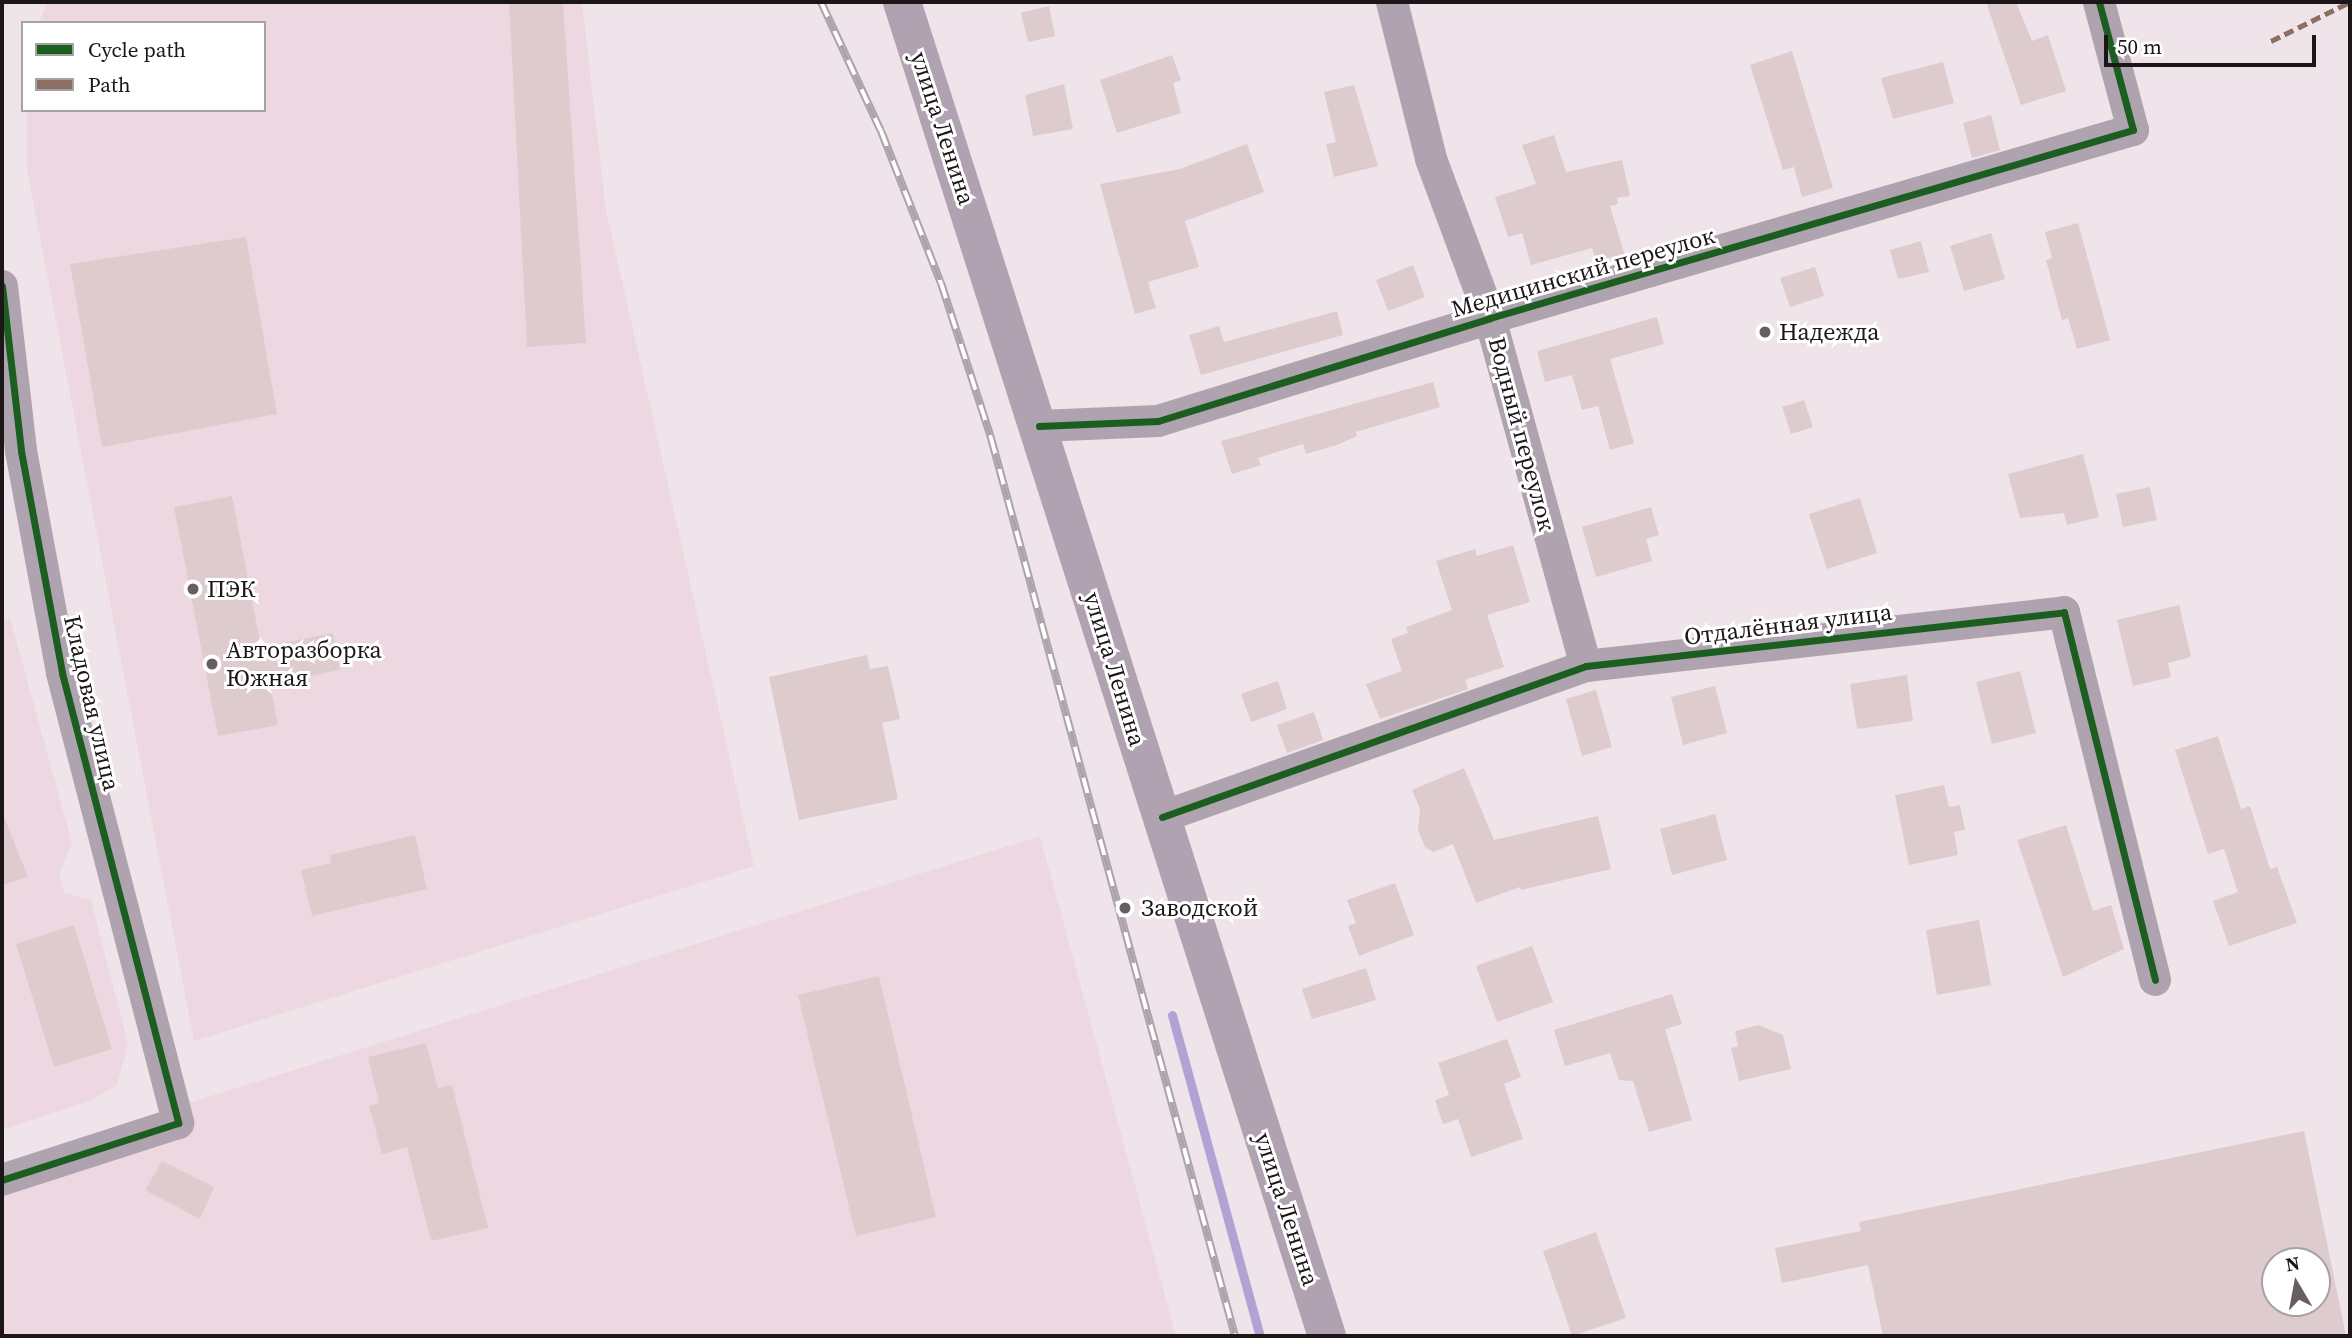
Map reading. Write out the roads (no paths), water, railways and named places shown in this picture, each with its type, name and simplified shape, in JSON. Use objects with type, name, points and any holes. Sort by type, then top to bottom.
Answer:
[{"type":"main road","name":"улица Ленина","points":[[902,2],[1040,426],[1327,1336]]},
{"type":"street","name":"Водный переулок","points":[[1392,2],[1431,159],[1490,318],[1586,666]]},
{"type":"street","name":"Медицинский переулок","points":[[1040,426],[1158,421],[1490,318],[2133,130],[2099,2]]},
{"type":"street","name":"Кладовая улица","points":[[2,286],[21,451],[62,673],[178,1123],[2,1180]]},
{"type":"street","name":"Отдалённая улица","points":[[1162,817],[1586,666],[2064,612],[2155,980]]},
{"type":"waterway","points":[[1172,1015],[1260,1336]]},
{"type":"railway","points":[[821,2],[881,131],[941,283],[991,438],[1235,1336]]},
{"type":"place","name":"Надежда","points":[[1765,332]]},
{"type":"place","name":"ПЭК","points":[[193,589]]},
{"type":"place","name":"Авторазборка Южная","points":[[212,664]]},
{"type":"place","name":"Заводской","points":[[1125,908]]}]
